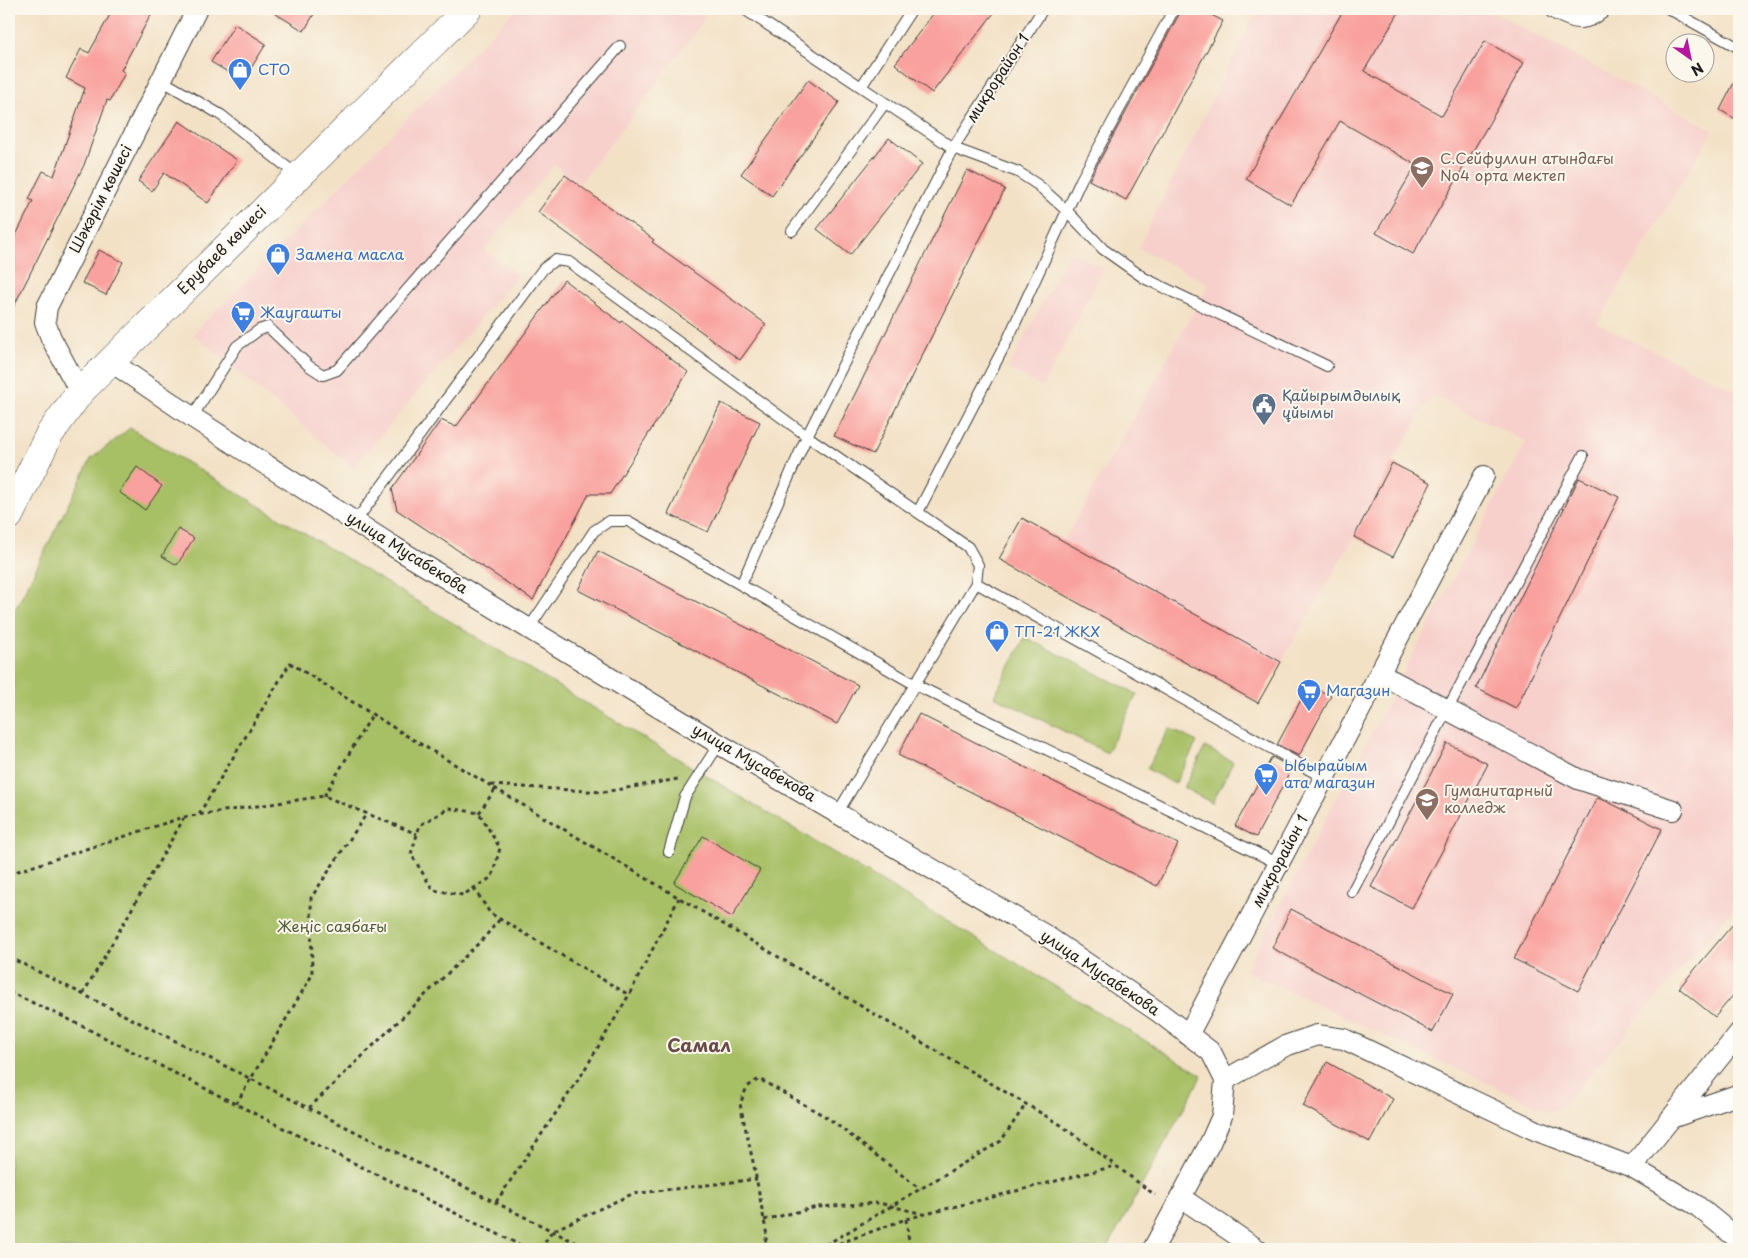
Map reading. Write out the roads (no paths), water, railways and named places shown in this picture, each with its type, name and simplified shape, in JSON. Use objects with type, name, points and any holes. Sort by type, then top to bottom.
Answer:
[{"type":"main road","name":"Ерубаев көшесі","points":[[9,516],[49,436],[80,392],[468,9]]},
{"type":"street","name":"Шәкәрім көшесі","points":[[80,392],[51,338],[46,322],[47,307],[198,9]]},
{"type":"street","points":[[1554,9],[1573,18],[1587,18],[1600,9]]},
{"type":"street","name":"улица Мусабекова","points":[[110,361],[192,417],[355,522],[719,744],[1045,935],[1160,1013],[1211,1052],[1225,1080]]},
{"type":"street","name":"микрорайон 1","points":[[1188,1034],[1484,476]]},
{"type":"street","points":[[1380,674],[1578,779],[1673,810]]},
{"type":"street","points":[[1632,1167],[1739,1033]]},
{"type":"street","points":[[1153,1249],[1210,1143],[1222,1116],[1225,1080],[1285,1046],[1317,1035],[1344,1039],[1537,1131],[1632,1167],[1696,1205],[1739,1240]]},
{"type":"street","points":[[1671,1118],[1739,1094]]},
{"type":"street","points":[[1180,1197],[1257,1249]]},
{"type":"lane","points":[[744,9],[953,148],[1018,172],[1038,185],[1067,211],[1103,249],[1144,278],[1327,366]]},
{"type":"lane","points":[[861,87],[912,9]]},
{"type":"lane","name":"микрорайон 1","points":[[741,585],[807,436],[953,148],[1043,9]]},
{"type":"lane","points":[[918,512],[1008,340],[1081,180],[1174,9]]},
{"type":"lane","points":[[1669,9],[1739,48]]},
{"type":"lane","points":[[192,417],[237,346],[258,330],[268,327],[309,366],[323,375],[337,370],[620,46]]},
{"type":"lane","points":[[161,80],[221,114],[297,176]]},
{"type":"lane","points":[[792,231],[885,103]]},
{"type":"lane","points":[[355,522],[543,269],[555,260],[569,262],[864,477],[968,547],[978,565],[976,583],[838,812]]},
{"type":"lane","points":[[1352,892],[1583,456]]},
{"type":"lane","points":[[529,628],[594,530],[609,521],[628,521],[914,684],[1279,864]]},
{"type":"lane","points":[[976,583],[1324,778]]},
{"type":"lane","points":[[669,852],[685,797],[719,744]]},
{"type":"place","name":"СТО","points":[[240,91]]},
{"type":"place","name":"С.Сейфуллин атындағы No4 орта мектеп","points":[[1422,189]]},
{"type":"place","name":"Замена масла","points":[[278,276]]},
{"type":"place","name":"Жаугашты","points":[[243,334]]},
{"type":"place","name":"Қайырымдылық ұйымы","points":[[1264,426]]},
{"type":"place","name":"ТП-21 ЖКХ","points":[[997,653]]},
{"type":"place","name":"Магазин","points":[[1309,712]]},
{"type":"place","name":"Ыбырайым ата магазин","points":[[1266,796]]},
{"type":"place","name":"Гуманитарный колледж","points":[[1427,821]]},
{"type":"district","name":"Самал","points":[[699,1046]]},
{"type":"park label","name":"Жеңіс саябағы","points":[[332,927]]}]
